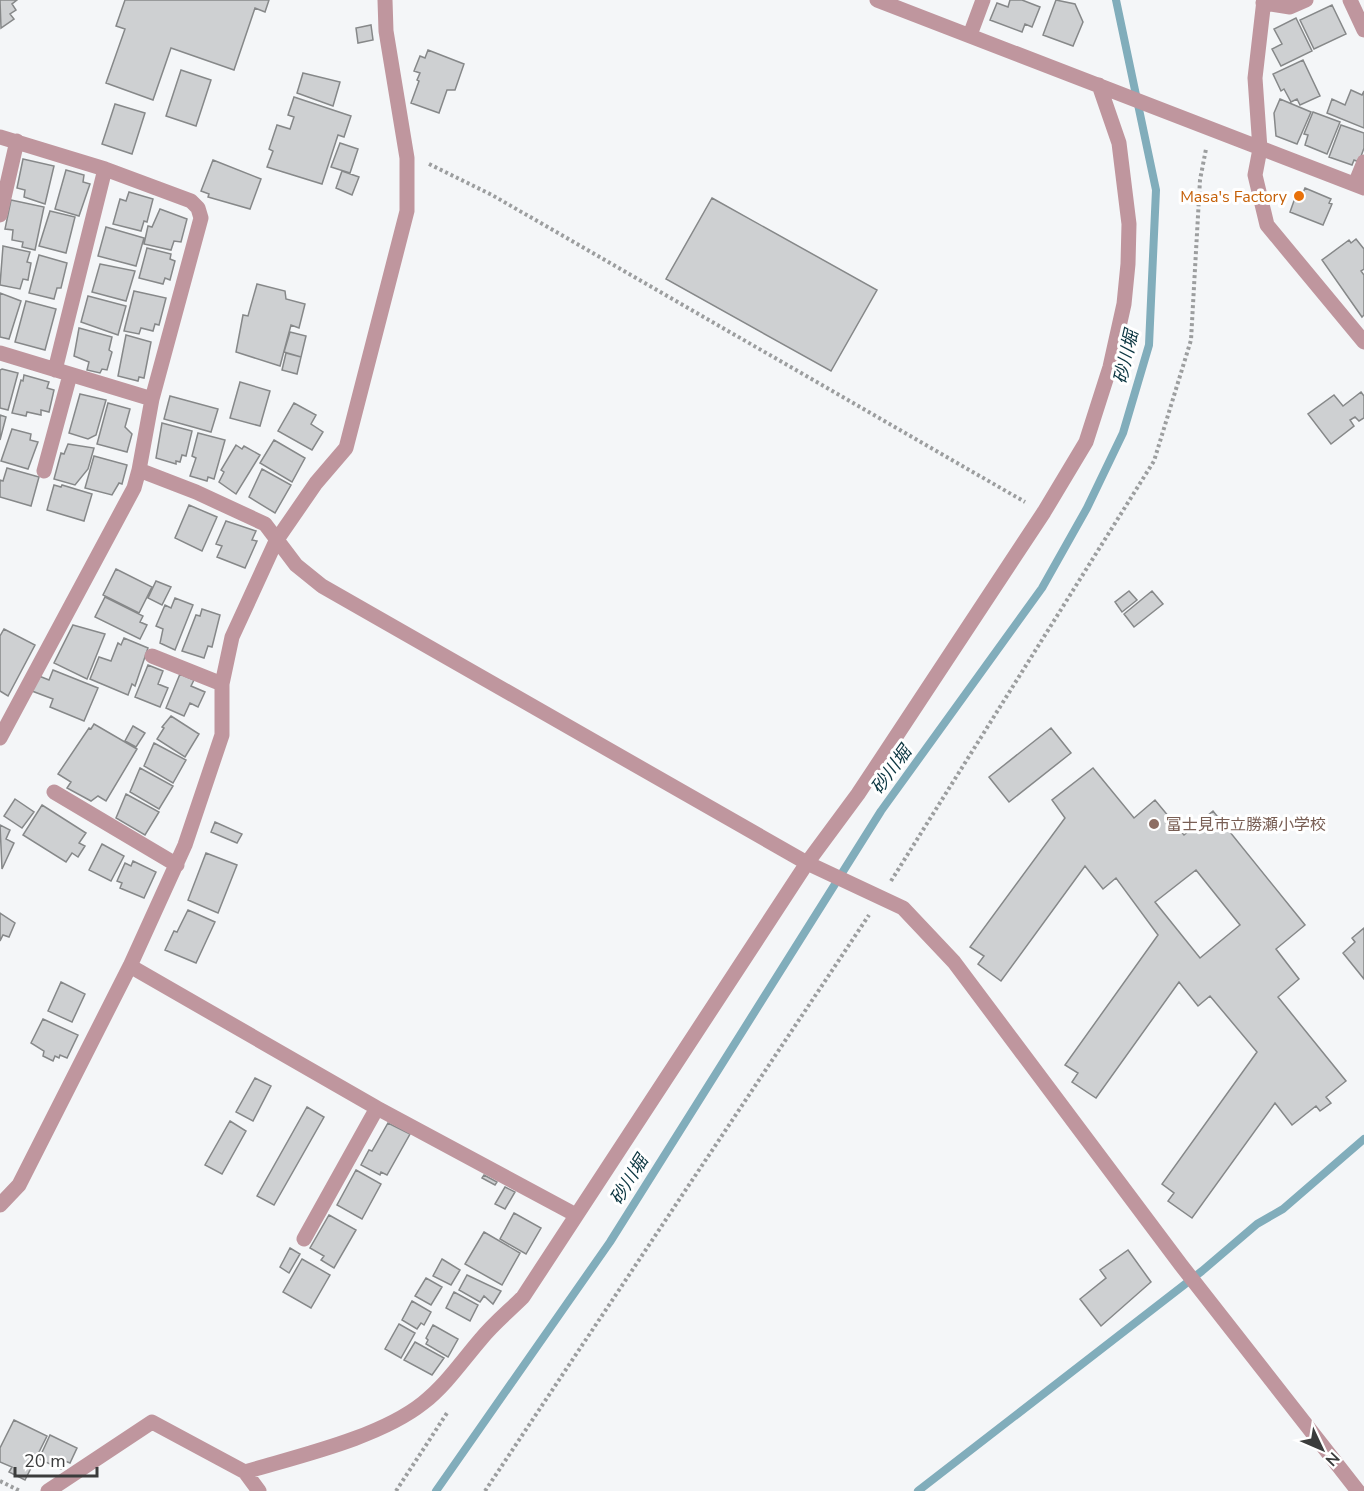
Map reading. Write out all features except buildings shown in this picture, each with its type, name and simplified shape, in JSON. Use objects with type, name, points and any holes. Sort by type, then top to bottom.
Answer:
[{"type":"street","points":[[0,1204],[19,1185],[130,966],[177,865],[222,735],[222,684],[232,638],[276,541],[316,483],[346,448],[407,211],[408,158],[386,31],[385,0]]},
{"type":"street","points":[[877,0],[1360,186],[1364,162]]},
{"type":"street","points":[[970,35],[983,0]]},
{"type":"street","points":[[1306,0],[1290,7],[1264,1],[1255,78],[1260,149],[1255,175],[1267,225],[1364,342]]},
{"type":"street","points":[[1350,0],[1364,30]]},
{"type":"street","points":[[245,1472],[315,1451],[387,1425],[422,1404],[454,1374],[481,1339],[523,1297],[807,863],[858,794],[1044,512],[1086,442],[1110,367],[1124,304],[1128,264],[1128,213],[1119,143],[1099,86]]},
{"type":"street","points":[[0,137],[105,169],[191,201],[198,208],[201,218],[152,399],[134,488],[0,738]]},
{"type":"street","points":[[0,215],[17,141]]},
{"type":"street","points":[[55,370],[105,169]]},
{"type":"street","points":[[0,353],[152,399]]},
{"type":"street","points":[[44,471],[70,375]]},
{"type":"street","points":[[139,470],[196,492],[265,524],[296,566],[322,586],[807,863],[903,908],[954,962],[1181,1265],[1358,1491]]},
{"type":"street","points":[[152,656],[222,684]]},
{"type":"street","points":[[54,792],[177,865]]},
{"type":"street","points":[[130,966],[377,1108],[576,1215]]},
{"type":"street","points":[[304,1239],[377,1108]]},
{"type":"street","points":[[48,1491],[152,1422],[245,1472],[260,1491]]},
{"type":"path","points":[[485,1491],[881,897],[1154,461],[1191,340],[1200,180],[1209,129]]},
{"type":"path","points":[[408,158],[434,165],[492,195],[1044,512]]},
{"type":"path","points":[[0,1481],[20,1491]]},
{"type":"waterway","name":"砂川堀","points":[[436,1491],[610,1242],[881,811],[1042,588],[1087,508],[1123,433],[1149,345],[1156,190],[1116,0]]},
{"type":"waterway","points":[[918,1491],[1202,1271],[1257,1224],[1283,1209],[1364,1139]]},
{"type":"place","name":"Masa's Factory","points":[[1299,196]]},
{"type":"place","name":"富士見市立勝瀬小学校","points":[[1154,824]]}]
